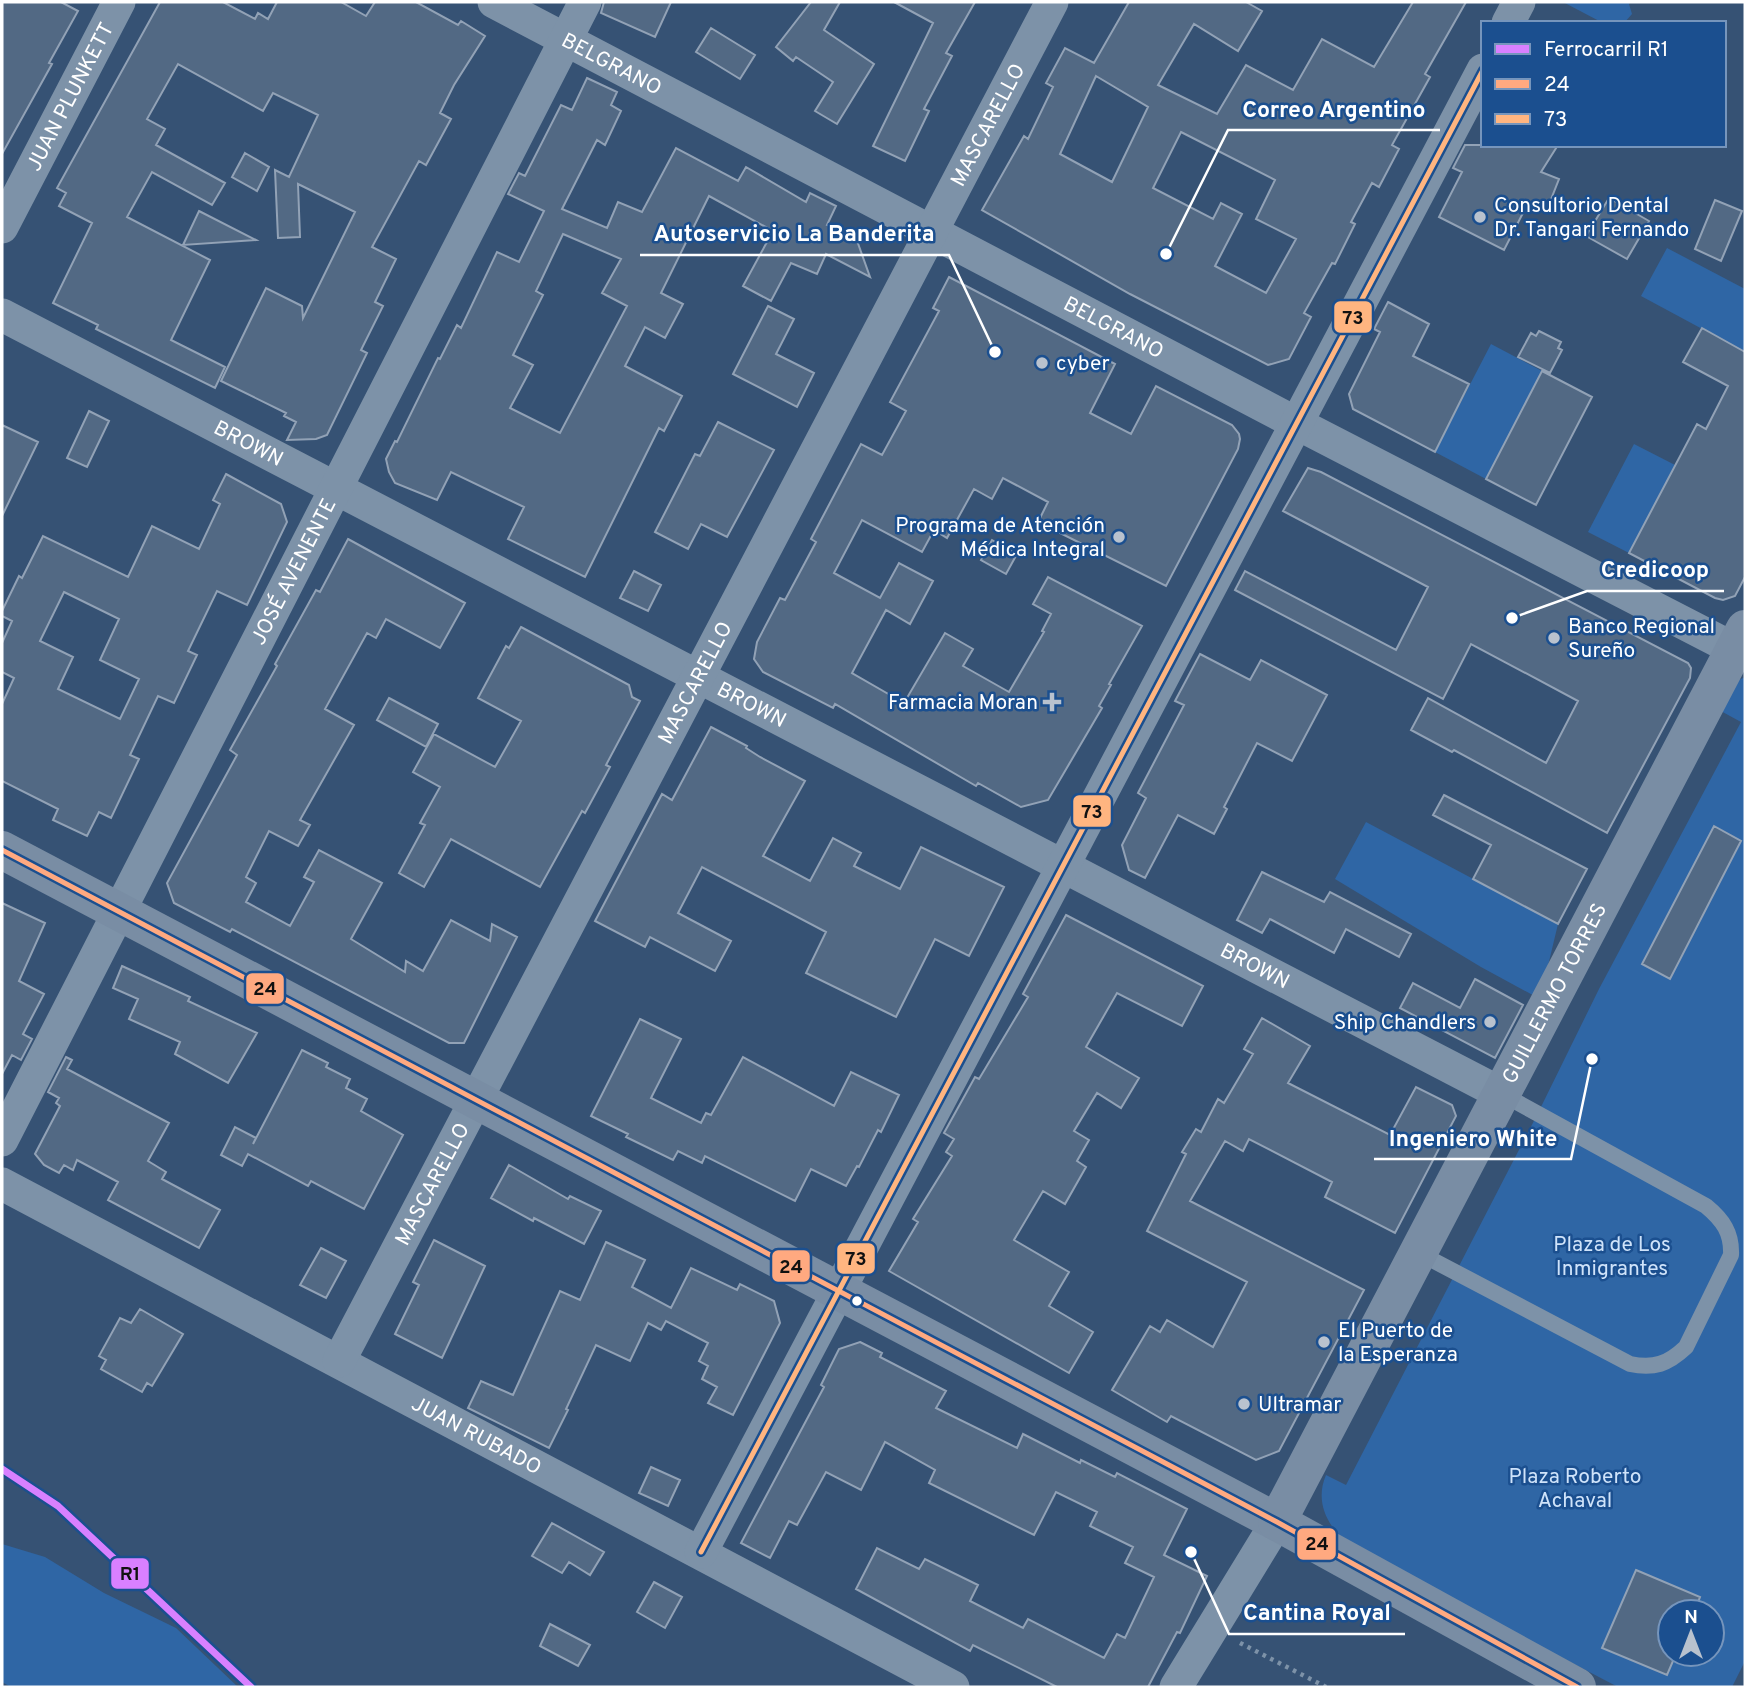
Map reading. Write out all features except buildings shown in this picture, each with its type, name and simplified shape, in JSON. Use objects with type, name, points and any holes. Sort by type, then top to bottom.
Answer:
[{"type":"main road","name":"GUILLERMO TORRES","points":[[1277,1522],[1742,644]]},
{"type":"main road","points":[[2,850],[1277,1522],[1577,1687]]},
{"type":"street","name":"JUAN PLUNKETT","points":[[2,227],[119,2]]},
{"type":"street","name":"BELGRANO","points":[[494,2],[1296,422],[1742,644]]},
{"type":"street","name":"JOSÉ AVENENTE","points":[[2,1140],[585,2]]},
{"type":"street","name":"MASCARELLO","points":[[339,1362],[1052,2]]},
{"type":"street","points":[[1509,21],[1519,2]]},
{"type":"street","points":[[701,1552],[1481,74]]},
{"type":"street","name":"BROWN","points":[[2,315],[1502,1094]]},
{"type":"street","name":"JUAN RUBADO","points":[[2,1184],[953,1687]]},
{"type":"street","name":"GUILLERMO TORRES","points":[[1176,1687],[1277,1522]]},
{"type":"lane","points":[[1419,1253],[1630,1364],[1645,1367],[1660,1365],[1675,1358],[1686,1347],[1731,1255],[1732,1241],[1726,1227],[1706,1206],[1502,1094]]},
{"type":"path","points":[[1211,1628],[1326,1687]]},
{"type":"green space","points":[[1563,2],[1631,2],[1629,4],[1632,14],[1626,21],[1599,21]]},
{"type":"green space","points":[[1667,248],[1745,289],[1745,352],[1641,296]]},
{"type":"green space","points":[[1491,344],[1542,371],[1486,479],[1435,452]]},
{"type":"green space","points":[[1634,444],[1675,465],[1629,553],[1588,532]]},
{"type":"green space","name":"Plaza Roberto Achaval","points":[[1745,677],[1745,1661],[1732,1687],[1618,1687],[1355,1549],[1332,1526],[1327,1517],[1323,1507],[1323,1486],[1326,1475],[1346,1485],[1599,989],[1741,722],[1719,710],[1737,681]]},
{"type":"green space","points":[[1366,822],[1558,924],[1540,999],[1481,967],[1335,879]]},
{"type":"green space","points":[[2,1544],[45,1557],[104,1593],[176,1628],[238,1687],[11,1687],[2,1682]]},
{"type":"rail line","name":"R1","points":[[2,1469],[58,1506],[251,1687]]},
{"type":"transit line","name":"73","points":[[701,1552],[1481,74]]},
{"type":"transit line","name":"24","points":[[2,850],[1277,1522],[1577,1687]]},
{"type":"place","name":"Consultorio Dental Dr. Tangari Fernando","points":[[1480,217]]},
{"type":"place","name":"Correo Argentino","points":[[1166,254]]},
{"type":"place","name":"Autoservicio La Banderita","points":[[995,352]]},
{"type":"place","name":"cyber","points":[[1042,363]]},
{"type":"place","name":"Programa de Atención Médica Integral","points":[[1119,537]]},
{"type":"place","name":"Credicoop","points":[[1512,618]]},
{"type":"place","name":"Banco Regional Sureño","points":[[1554,638]]},
{"type":"place","name":"Farmacia Moran","points":[[1052,702]]},
{"type":"place","name":"Ship Chandlers","points":[[1490,1022]]},
{"type":"place","name":"Ingeniero White","points":[[1592,1059]]},
{"type":"place","name":"El Puerto de la Esperanza","points":[[1324,1342]]},
{"type":"place","name":"Ultramar","points":[[1244,1404]]},
{"type":"place","name":"Cantina Royal","points":[[1191,1552]]},
{"type":"park label","name":"Plaza de Los Inmigrantes","points":[[1612,1256]]}]
